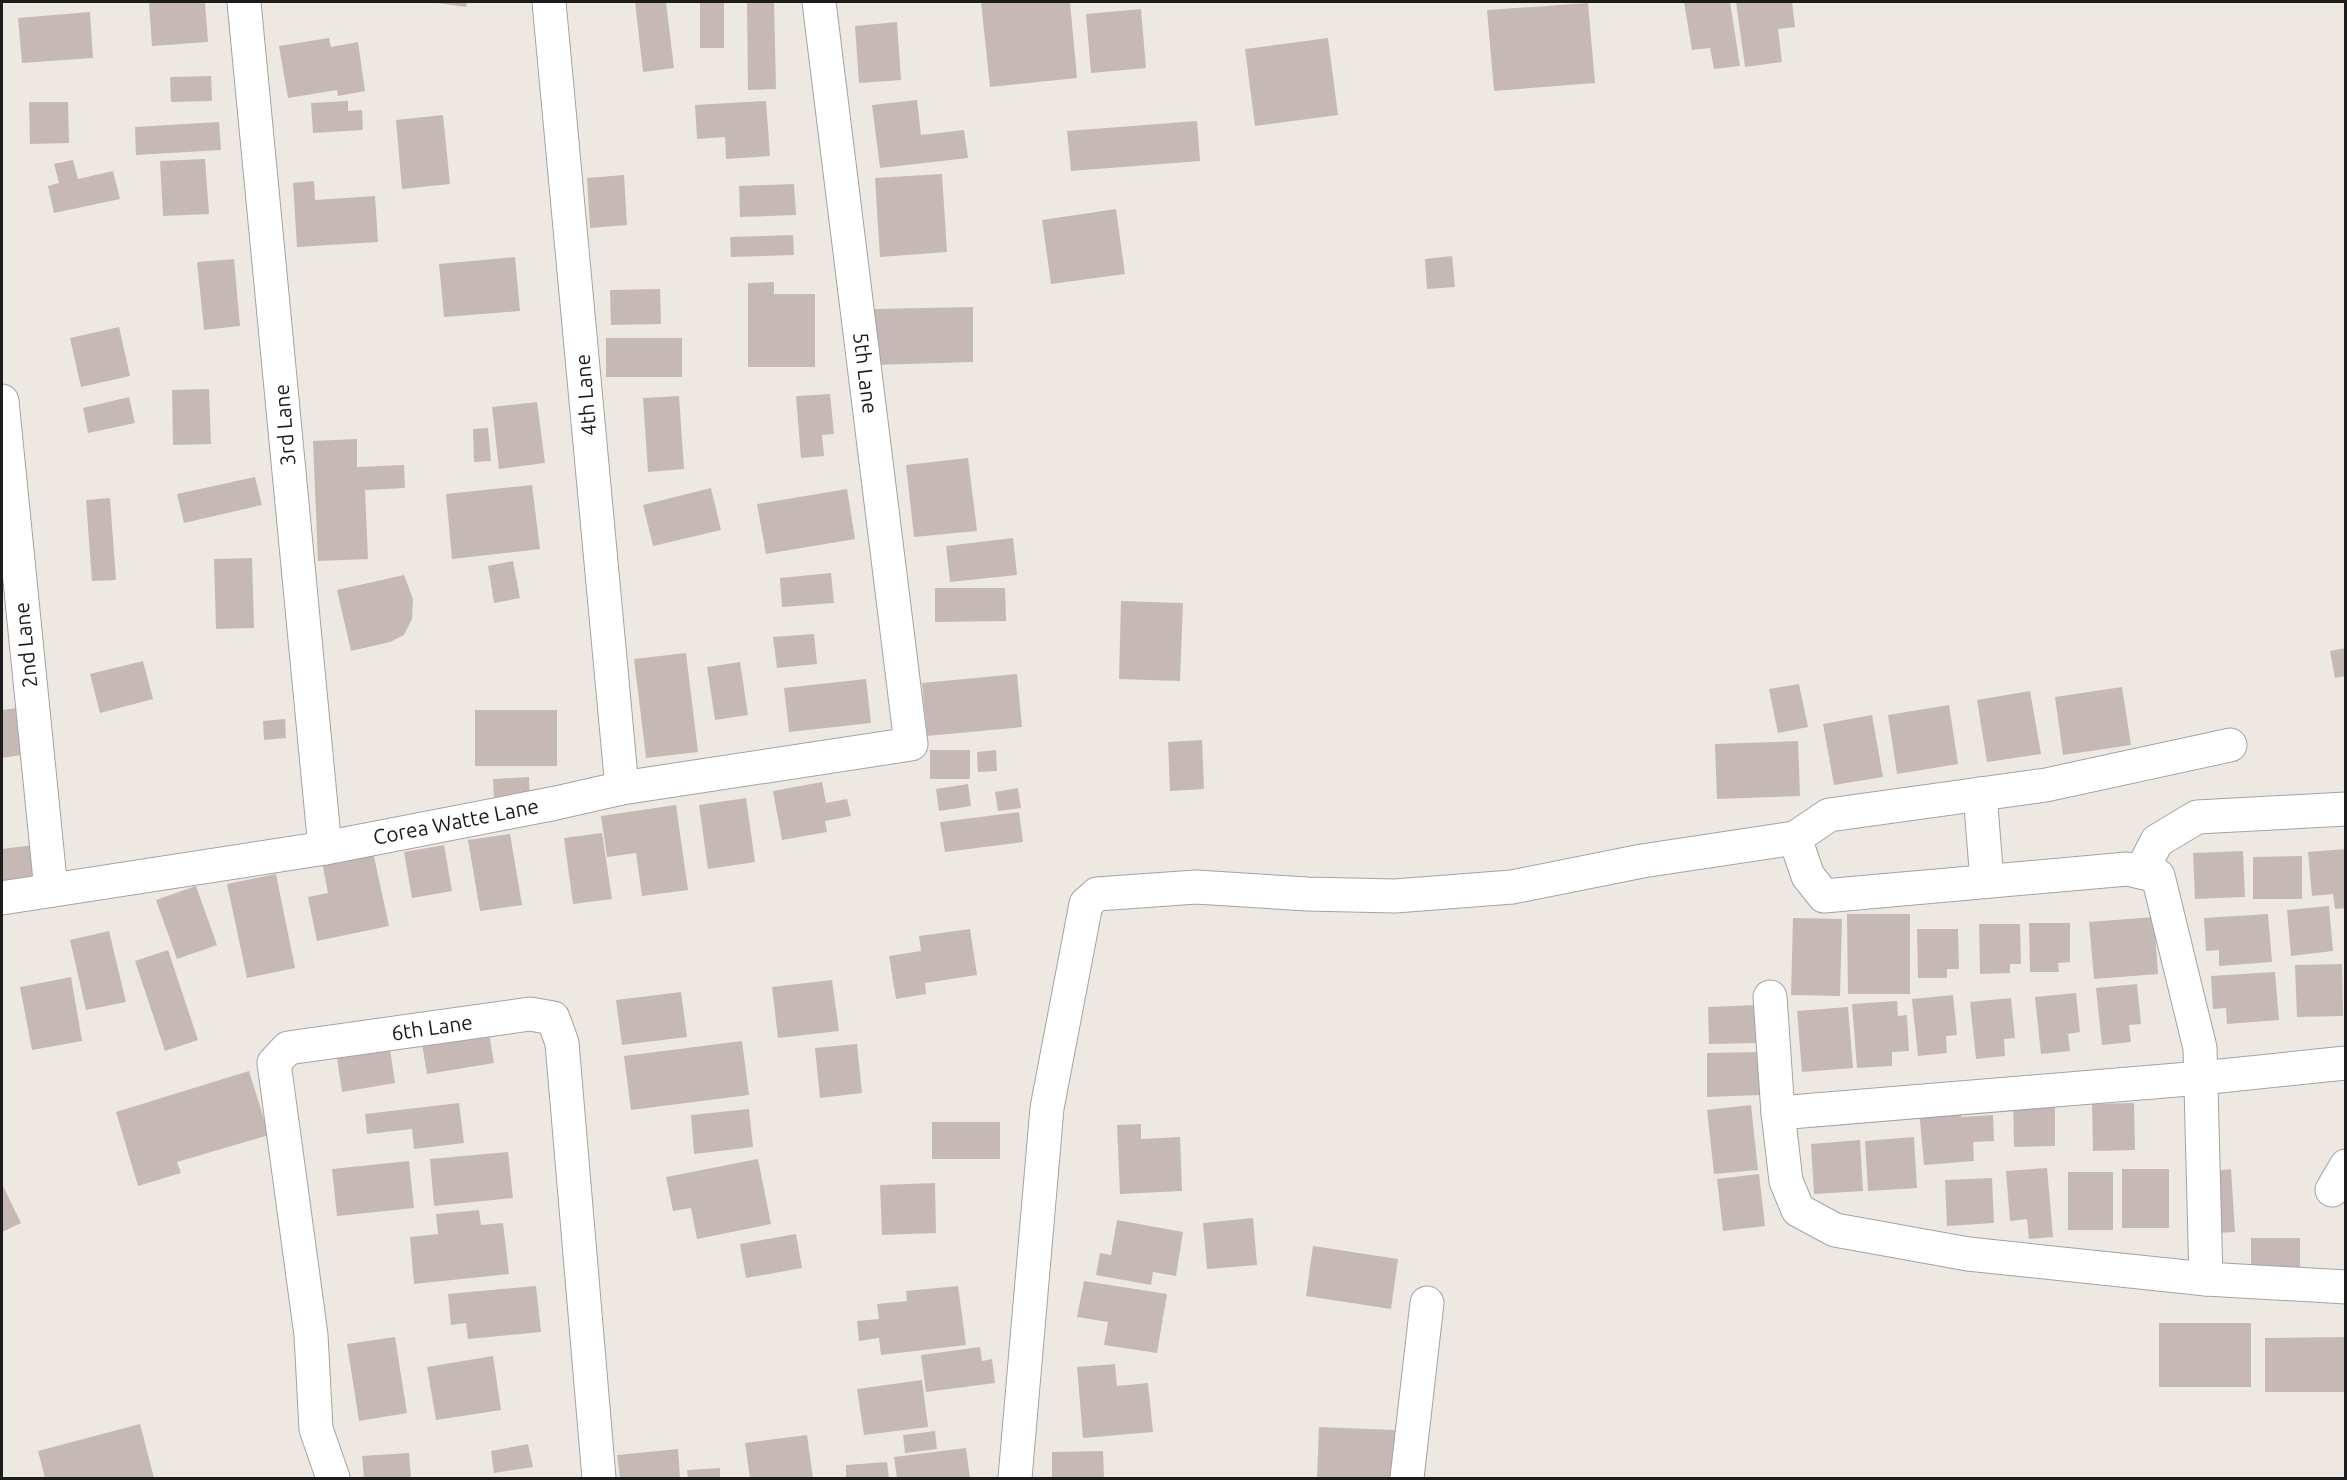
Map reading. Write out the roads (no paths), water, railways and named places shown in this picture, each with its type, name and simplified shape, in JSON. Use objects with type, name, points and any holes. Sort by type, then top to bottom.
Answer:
[{"type":"street","name":"3rd Lane","points":[[244,2],[325,848]]},
{"type":"street","name":"4th Lane","points":[[549,2],[622,788]]},
{"type":"street","name":"5th Lane","points":[[819,2],[911,744]]},
{"type":"street","name":"2nd Lane","points":[[2,401],[51,890]]},
{"type":"street","name":"Corea Watte Lane","points":[[2,898],[325,848],[622,788],[911,744]]},
{"type":"street","points":[[1015,1479],[1047,1108],[1086,904],[1098,894],[1196,887],[1307,894],[1395,896],[1512,887],[1642,861],[1795,838],[1829,815],[2046,785],[2229,745]]},
{"type":"street","points":[[1980,794],[1987,881]]},
{"type":"street","points":[[2141,872],[2157,841],[2197,817],[2346,809]]},
{"type":"street","points":[[1795,838],[1808,876],[1824,896],[2127,868],[2158,876],[2200,1048],[2206,1279]]},
{"type":"street","points":[[1770,997],[1778,1113],[1786,1181],[1798,1210],[1835,1230],[1968,1254],[2206,1279],[2346,1287]]},
{"type":"street","name":"6th Lane","points":[[333,1479],[316,1430],[311,1335],[274,1063],[288,1048],[530,1014],[553,1018],[562,1043],[599,1479]]},
{"type":"street","points":[[1778,1113],[2201,1078],[2346,1063]]},
{"type":"street","points":[[1407,1479],[1427,1303]]}]
